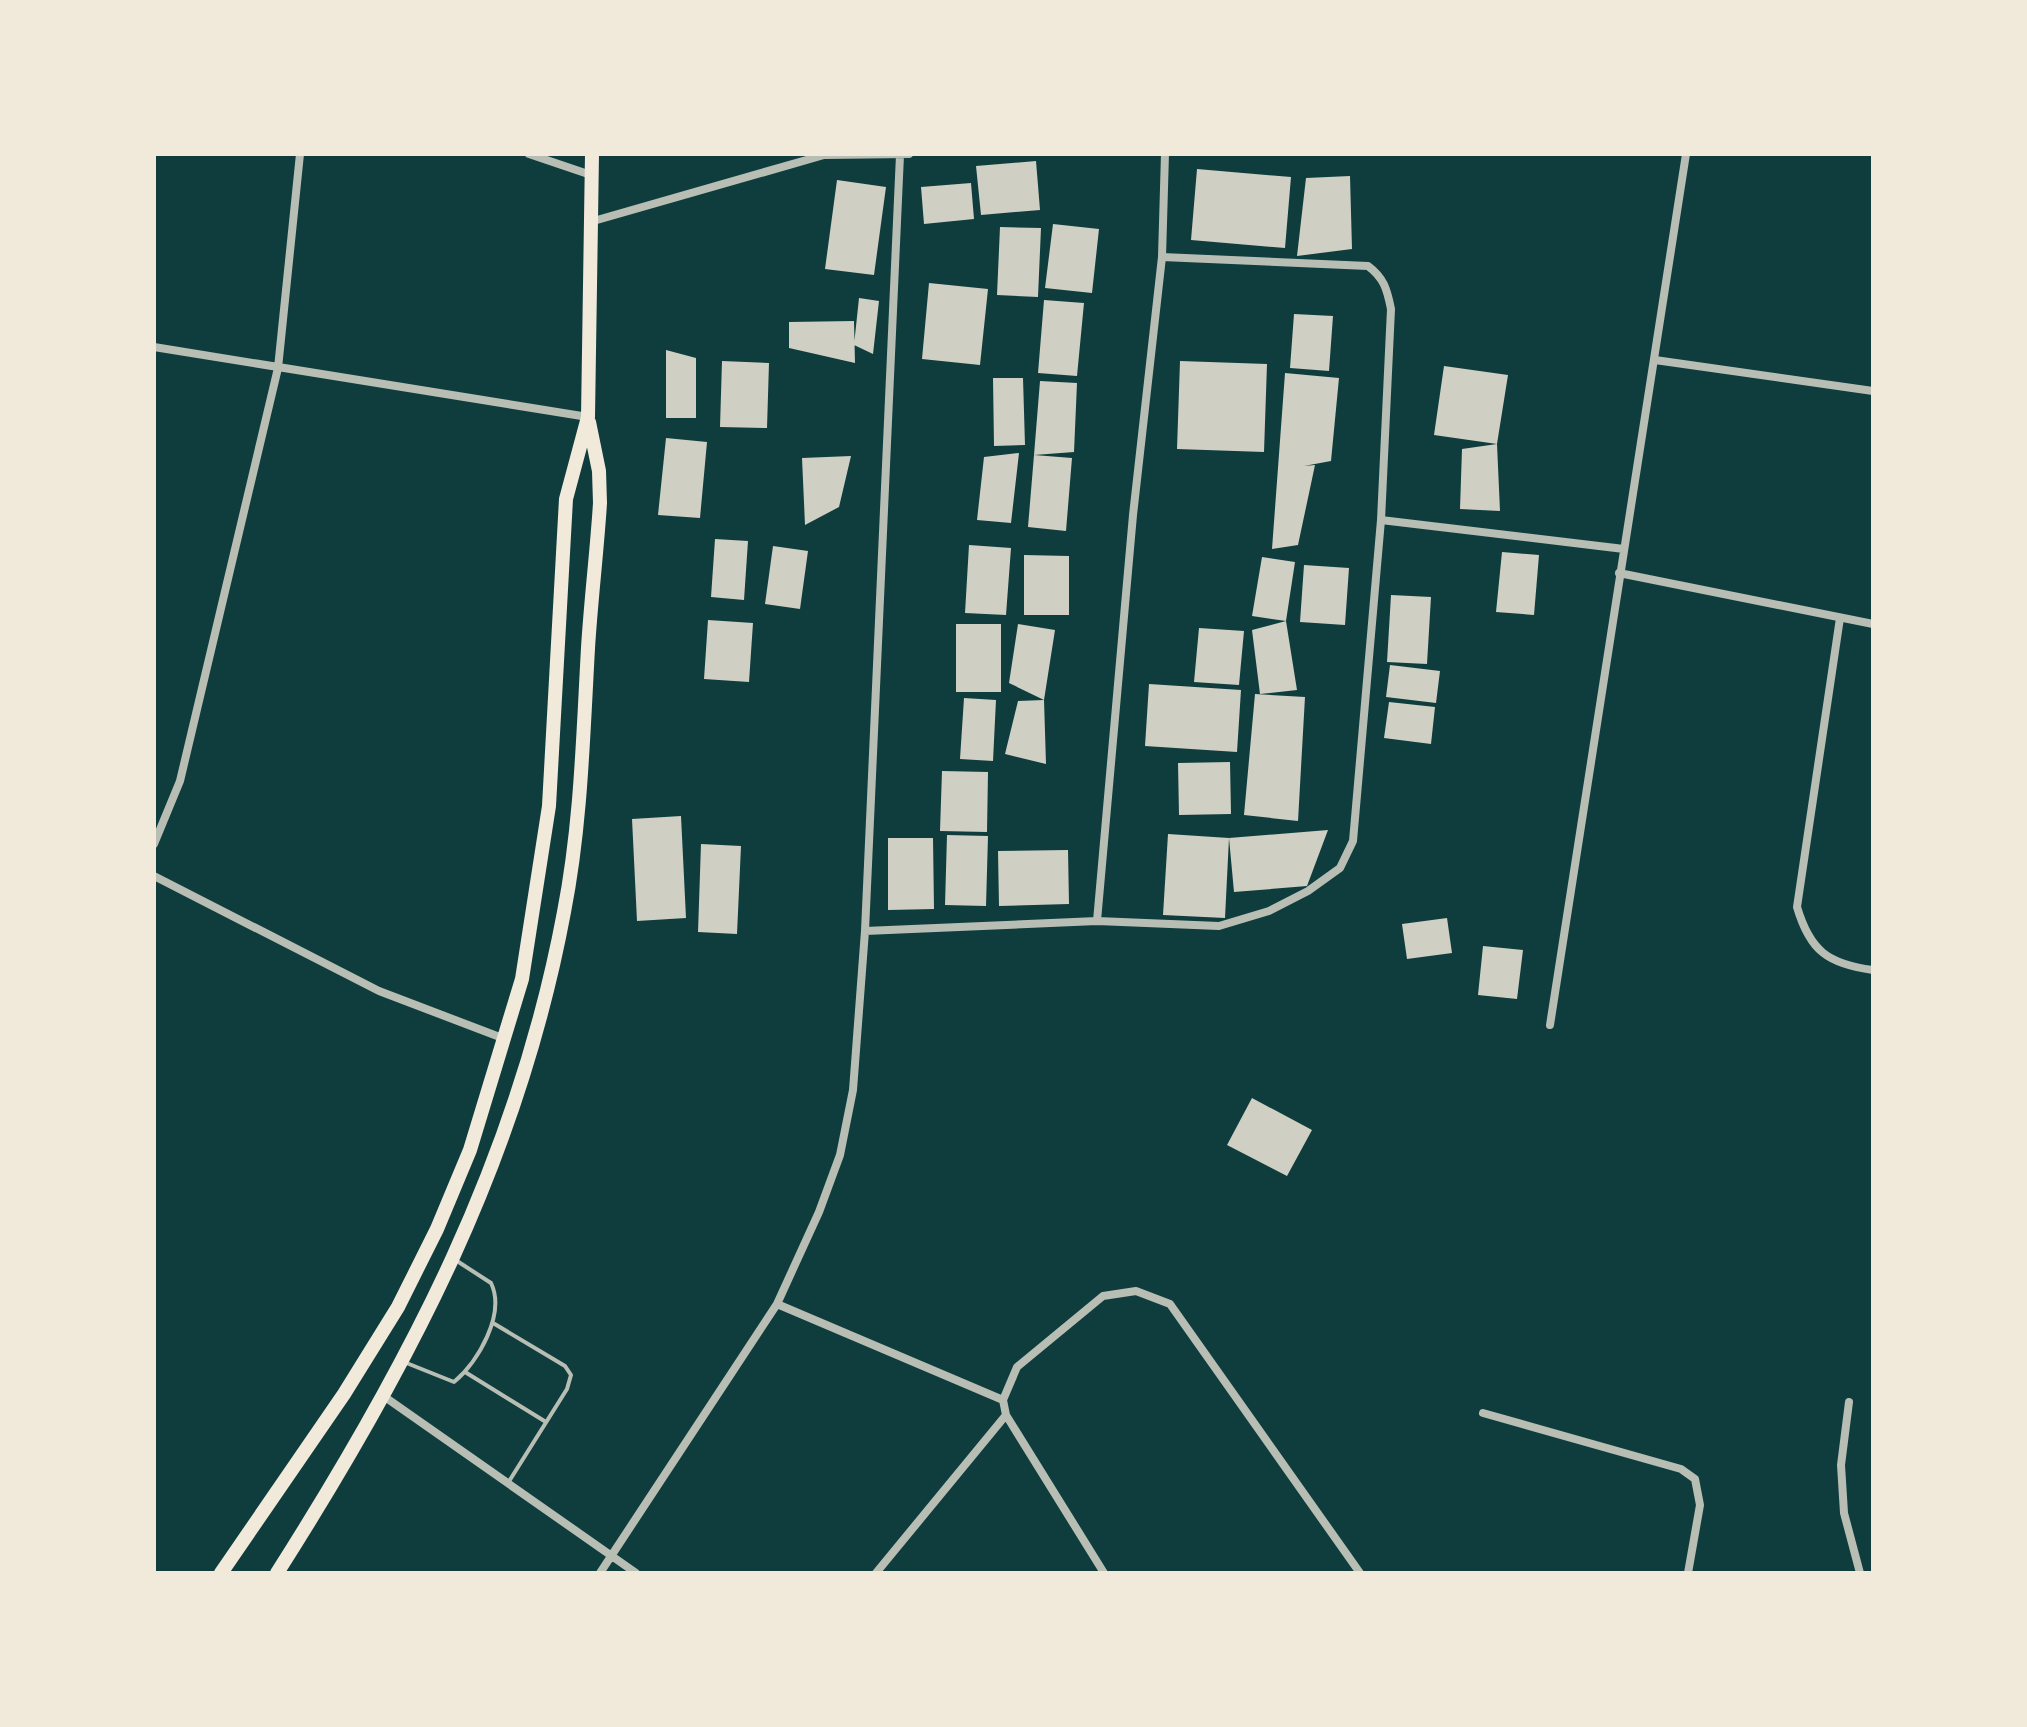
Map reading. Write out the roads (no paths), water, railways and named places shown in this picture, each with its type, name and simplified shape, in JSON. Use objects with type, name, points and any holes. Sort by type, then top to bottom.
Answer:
[{"type":"highway","points":[[277,1573],[402,1361],[454,1260],[486,1186],[521,1091],[546,1000],[569,884],[583,766],[600,503],[599,471],[588,417],[592,154]]},
{"type":"highway","points":[[221,1573],[344,1394],[398,1307],[437,1229],[470,1150],[505,1040],[536,904],[556,715],[566,499],[588,417]]},
{"type":"street","points":[[154,844],[180,781],[278,368],[300,154]]},
{"type":"street","points":[[529,154],[591,175]]},
{"type":"street","points":[[1097,921],[1133,515],[1162,257],[1165,154]]},
{"type":"street","points":[[1550,1025],[1686,154]]},
{"type":"street","points":[[589,223],[824,155],[904,155],[865,931],[853,1090],[840,1155],[819,1212],[777,1304],[600,1573]]},
{"type":"street","points":[[865,931],[1097,921],[1219,926],[1269,911],[1340,868],[1353,841],[1381,520],[1391,309],[1380,275],[1368,266],[1162,257]]},
{"type":"street","points":[[154,347],[588,417]]},
{"type":"street","points":[[1655,360],[1872,388]]},
{"type":"street","points":[[1381,520],[1624,549]]},
{"type":"street","points":[[1619,573],[1873,624]]},
{"type":"street","points":[[1840,618],[1797,907],[1803,929],[1817,951],[1850,967],[1873,970]]},
{"type":"street","points":[[154,876],[379,991],[505,1040]]},
{"type":"street","points":[[1104,1573],[1006,1415],[1003,1400],[1017,1367],[1103,1296],[1136,1291],[1156,1296],[1170,1304],[1360,1573]]},
{"type":"street","points":[[777,1304],[1003,1400]]},
{"type":"street","points":[[382,1395],[636,1573]]},
{"type":"street","points":[[1849,1402],[1841,1465],[1844,1513],[1860,1573]]},
{"type":"street","points":[[1483,1413],[1681,1469],[1695,1479],[1700,1505],[1688,1573]]},
{"type":"street","points":[[876,1573],[1006,1415]]},
{"type":"lane","points":[[402,1361],[450,1382],[465,1372],[493,1323],[496,1303],[491,1283],[454,1260]]},
{"type":"lane","points":[[493,1323],[569,1370],[567,1389],[508,1483]]},
{"type":"lane","points":[[465,1372],[546,1422]]}]
